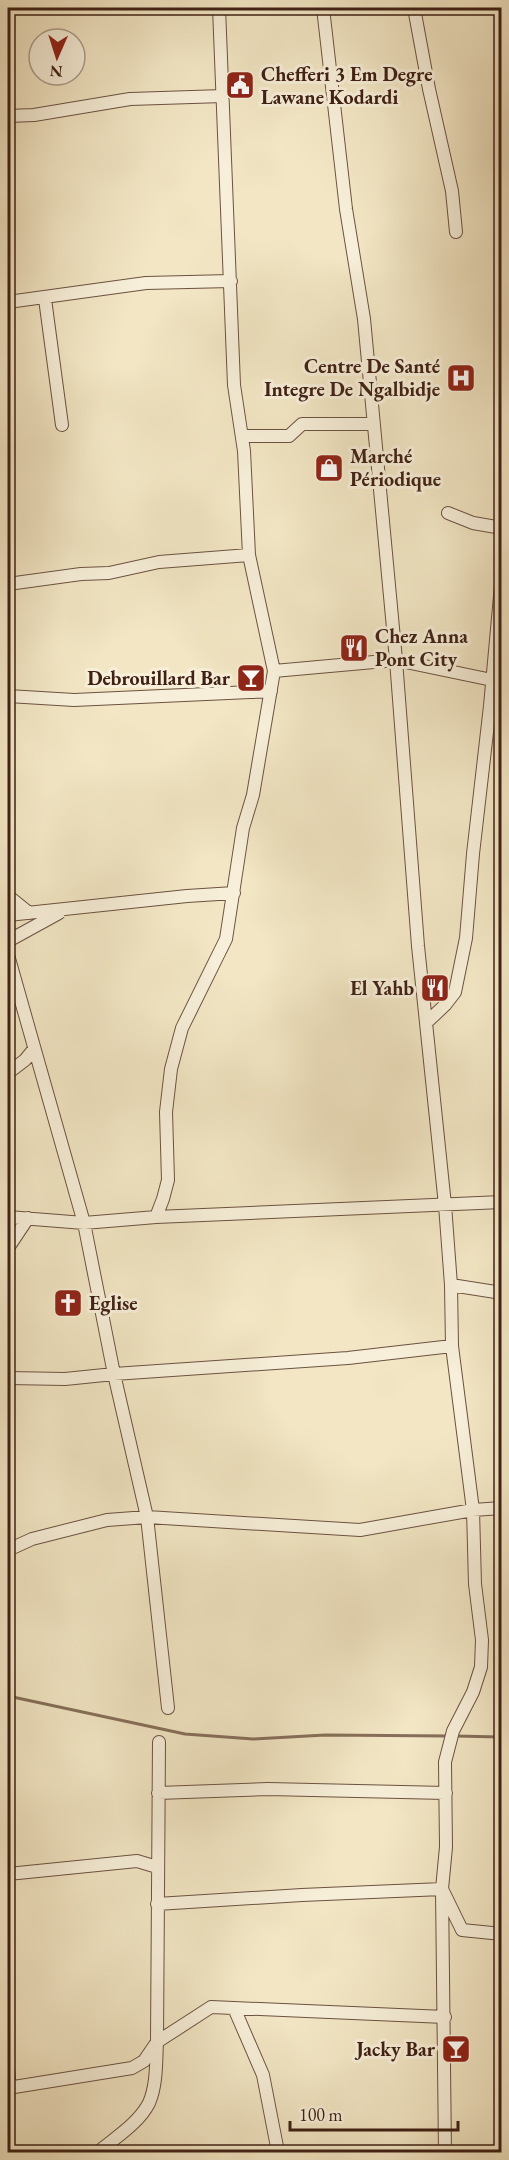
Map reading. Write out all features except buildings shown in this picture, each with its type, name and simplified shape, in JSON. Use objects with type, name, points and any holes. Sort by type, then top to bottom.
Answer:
[{"type":"street","points":[[156,1217],[164,1199],[168,1180],[166,1112],[175,1050],[182,1028],[226,939],[243,828],[253,795],[274,671],[249,555],[242,436],[234,385],[219,8]]},
{"type":"street","points":[[323,8],[346,209],[364,319],[396,660],[418,946],[445,1205],[451,1285],[452,1346],[473,1510],[475,1584],[482,1640],[480,1667],[473,1692],[448,1744],[445,1762],[446,1847],[442,1889],[445,2152]]},
{"type":"street","points":[[414,8],[452,191],[456,232]]},
{"type":"street","points":[[8,116],[34,115],[130,99],[223,96]]},
{"type":"street","points":[[8,302],[45,299],[147,283],[231,281]]},
{"type":"street","points":[[45,299],[62,425]]},
{"type":"street","points":[[242,436],[289,436],[299,426],[311,423],[374,424]]},
{"type":"street","points":[[448,513],[473,523],[501,528]]},
{"type":"street","points":[[8,584],[81,574],[109,573],[159,562],[249,555]]},
{"type":"street","points":[[426,1023],[455,992],[460,975],[466,938],[501,583]]},
{"type":"street","points":[[274,671],[396,660],[492,680]]},
{"type":"street","points":[[8,696],[74,700],[271,691]]},
{"type":"street","points":[[8,915],[187,896],[234,894]]},
{"type":"street","points":[[8,896],[29,913]]},
{"type":"street","points":[[8,941],[65,909]]},
{"type":"street","points":[[8,956],[84,1223],[114,1374],[147,1518],[168,1708]]},
{"type":"street","points":[[8,1073],[26,1060],[34,1049]]},
{"type":"street","points":[[8,1217],[84,1223],[156,1217],[501,1202]]},
{"type":"street","points":[[8,1248],[28,1218]]},
{"type":"street","points":[[451,1285],[501,1293]]},
{"type":"street","points":[[8,1378],[65,1379],[348,1358],[452,1346]]},
{"type":"street","points":[[8,1550],[32,1539],[107,1520],[147,1518],[360,1530],[473,1510],[501,1508]]},
{"type":"street","points":[[99,2152],[143,2113],[150,2101],[154,2084],[157,2042],[159,1743]]},
{"type":"street","points":[[158,1793],[268,1790],[446,1793]]},
{"type":"street","points":[[8,1874],[137,1861],[158,1867]]},
{"type":"street","points":[[157,1904],[442,1889]]},
{"type":"street","points":[[442,1889],[462,1930],[501,1934]]},
{"type":"street","points":[[8,2069],[9,2088],[132,2068],[144,2061],[157,2042],[211,2007],[445,2017]]},
{"type":"street","points":[[234,2008],[263,2074],[278,2152]]},
{"type":"waterway","points":[[8,1696],[185,1734],[253,1739],[325,1735],[449,1736]]},
{"type":"waterway","points":[[455,1736],[501,1737]]},
{"type":"place","name":"Chefferi 3 Em Degre Lawane Kodardi","points":[[240,85]]},
{"type":"place","name":"Centre De Santé Integre De Ngalbidje","points":[[461,378]]},
{"type":"place","name":"Marché Périodique","points":[[329,468]]},
{"type":"place","name":"Chez Anna Pont City","points":[[354,648]]},
{"type":"place","name":"Debrouillard Bar","points":[[251,678]]},
{"type":"place","name":"El Yahb","points":[[435,988]]},
{"type":"place","name":"Eglise","points":[[68,1303]]},
{"type":"place","name":"Jacky Bar","points":[[456,2049]]}]
